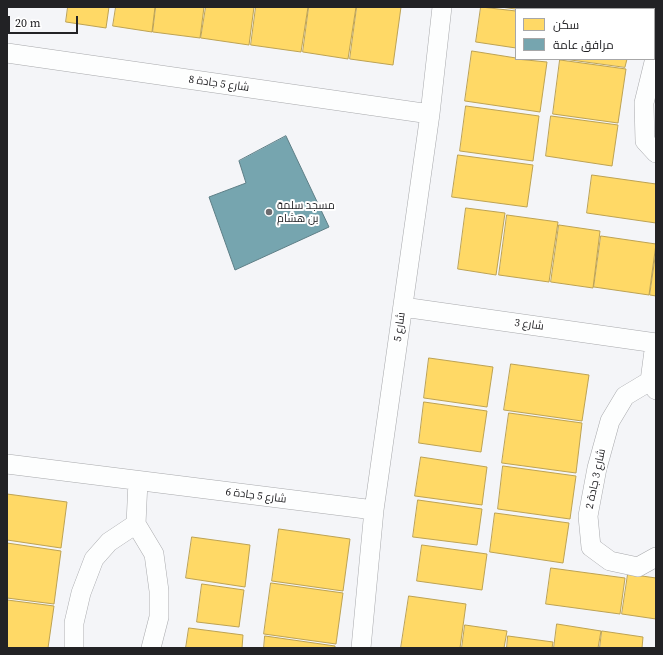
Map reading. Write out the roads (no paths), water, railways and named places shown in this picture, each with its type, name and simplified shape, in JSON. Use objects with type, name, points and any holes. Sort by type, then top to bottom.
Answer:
[{"type":"street","name":"شارع 5","points":[[361,648],[374,510],[430,114],[442,7]]},
{"type":"street","name":"شارع 5 جادة 8","points":[[7,53],[430,114]]},
{"type":"street","points":[[655,60],[644,103],[645,141],[656,153]]},
{"type":"street","name":"شارع 3","points":[[403,307],[656,343]]},
{"type":"street","name":"شارع 3 جادة 2","points":[[656,343],[653,386],[625,396],[610,421],[597,468],[588,516],[591,547],[610,561],[638,567],[656,557]]},
{"type":"street","name":"شارع 5 جادة 6","points":[[7,464],[374,510]]},
{"type":"street","points":[[138,481],[136,524],[154,554],[160,591],[159,617],[151,648]]},
{"type":"street","points":[[74,648],[74,623],[80,593],[94,559],[109,542],[136,524]]},
{"type":"place","name":"مسجد سلمة بن هشام","points":[[269,212]]}]
